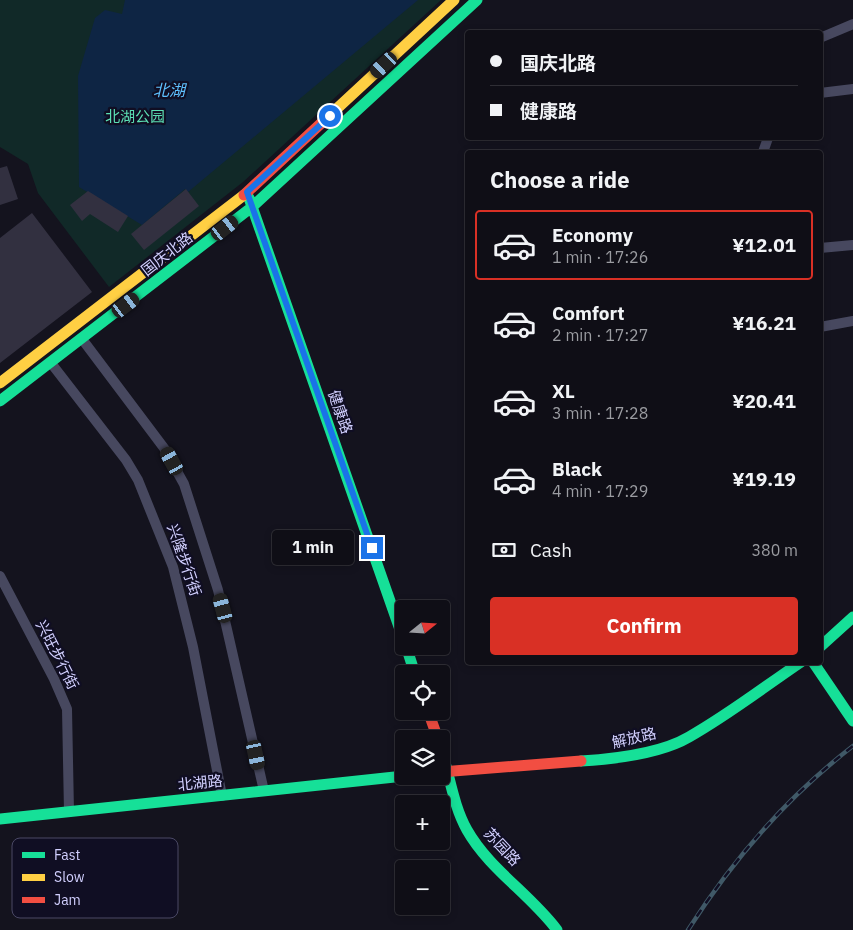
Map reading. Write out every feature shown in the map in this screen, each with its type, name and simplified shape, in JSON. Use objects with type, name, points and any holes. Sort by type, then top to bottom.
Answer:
[{"type":"street","name":"国庆北路","points":[[0,383],[247,192],[454,0]]},
{"type":"street","name":"国庆北路","points":[[0,401],[252,207],[477,0]]},
{"type":"street","points":[[823,37],[853,24]]},
{"type":"street","points":[[823,93],[853,89]]},
{"type":"street","name":"健康路","points":[[247,192],[395,615]]},
{"type":"street","points":[[823,248],[853,246]]},
{"type":"street","points":[[823,326],[853,321]]},
{"type":"street","points":[[82,339],[164,448],[184,484],[220,599],[264,791]]},
{"type":"street","name":"兴隆步行街","points":[[51,363],[126,460],[138,480],[173,566],[193,647],[222,796]]},
{"type":"street","name":"兴旺步行街","points":[[0,576],[54,679],[67,709],[69,812]]},
{"type":"street","points":[[823,644],[853,618]]},
{"type":"street","name":"解放路","points":[[450,771],[612,759],[663,747],[688,738],[797,665]]},
{"type":"street","points":[[816,666],[853,720]]},
{"type":"street","name":"北湖路","points":[[0,819],[395,777]]},
{"type":"street","name":"苏园路","points":[[449,785],[457,810],[475,843],[491,861],[536,902],[557,930]]},
{"type":"green space","name":"北湖公园","points":[[0,0],[441,0],[243,182],[109,287],[38,193],[28,164],[0,147]]},
{"type":"water","name":"北湖","points":[[125,0],[418,0],[188,192],[185,189],[142,225],[79,187],[78,76],[95,18],[105,10],[122,14]]},
{"type":"building","points":[[7,166],[18,199],[0,205],[0,168]]},
{"type":"building","points":[[186,189],[199,206],[144,250],[131,234]]},
{"type":"building","points":[[88,191],[128,216],[118,232],[90,214],[82,221],[70,205]]},
{"type":"building","points":[[32,213],[92,292],[0,363],[0,238]]},
{"type":"railway","points":[[688,930],[723,878],[763,831],[806,786],[853,746]]},
{"type":"traffic: fast","points":[[0,401],[252,207],[477,0]]},
{"type":"traffic: fast","points":[[249,198],[395,615]]},
{"type":"traffic: fast","points":[[823,644],[853,617]]},
{"type":"traffic: fast","points":[[409,655],[412,665]]},
{"type":"traffic: fast","points":[[581,761],[636,755],[677,743],[718,720],[797,665]]},
{"type":"traffic: fast","points":[[815,665],[853,721]]},
{"type":"traffic: fast","points":[[0,819],[395,777]]},
{"type":"traffic: fast","points":[[450,782],[462,820],[476,844],[557,930]]},
{"type":"traffic: slow","points":[[330,115],[454,0]]},
{"type":"traffic: slow","points":[[0,383],[244,195]]},
{"type":"traffic: jam","points":[[244,195],[330,115]]},
{"type":"traffic: jam","points":[[431,720],[435,730]]},
{"type":"traffic: jam","points":[[450,771],[581,761]]},
{"type":"route","points":[[330,116],[247,192],[372,548]]}]
